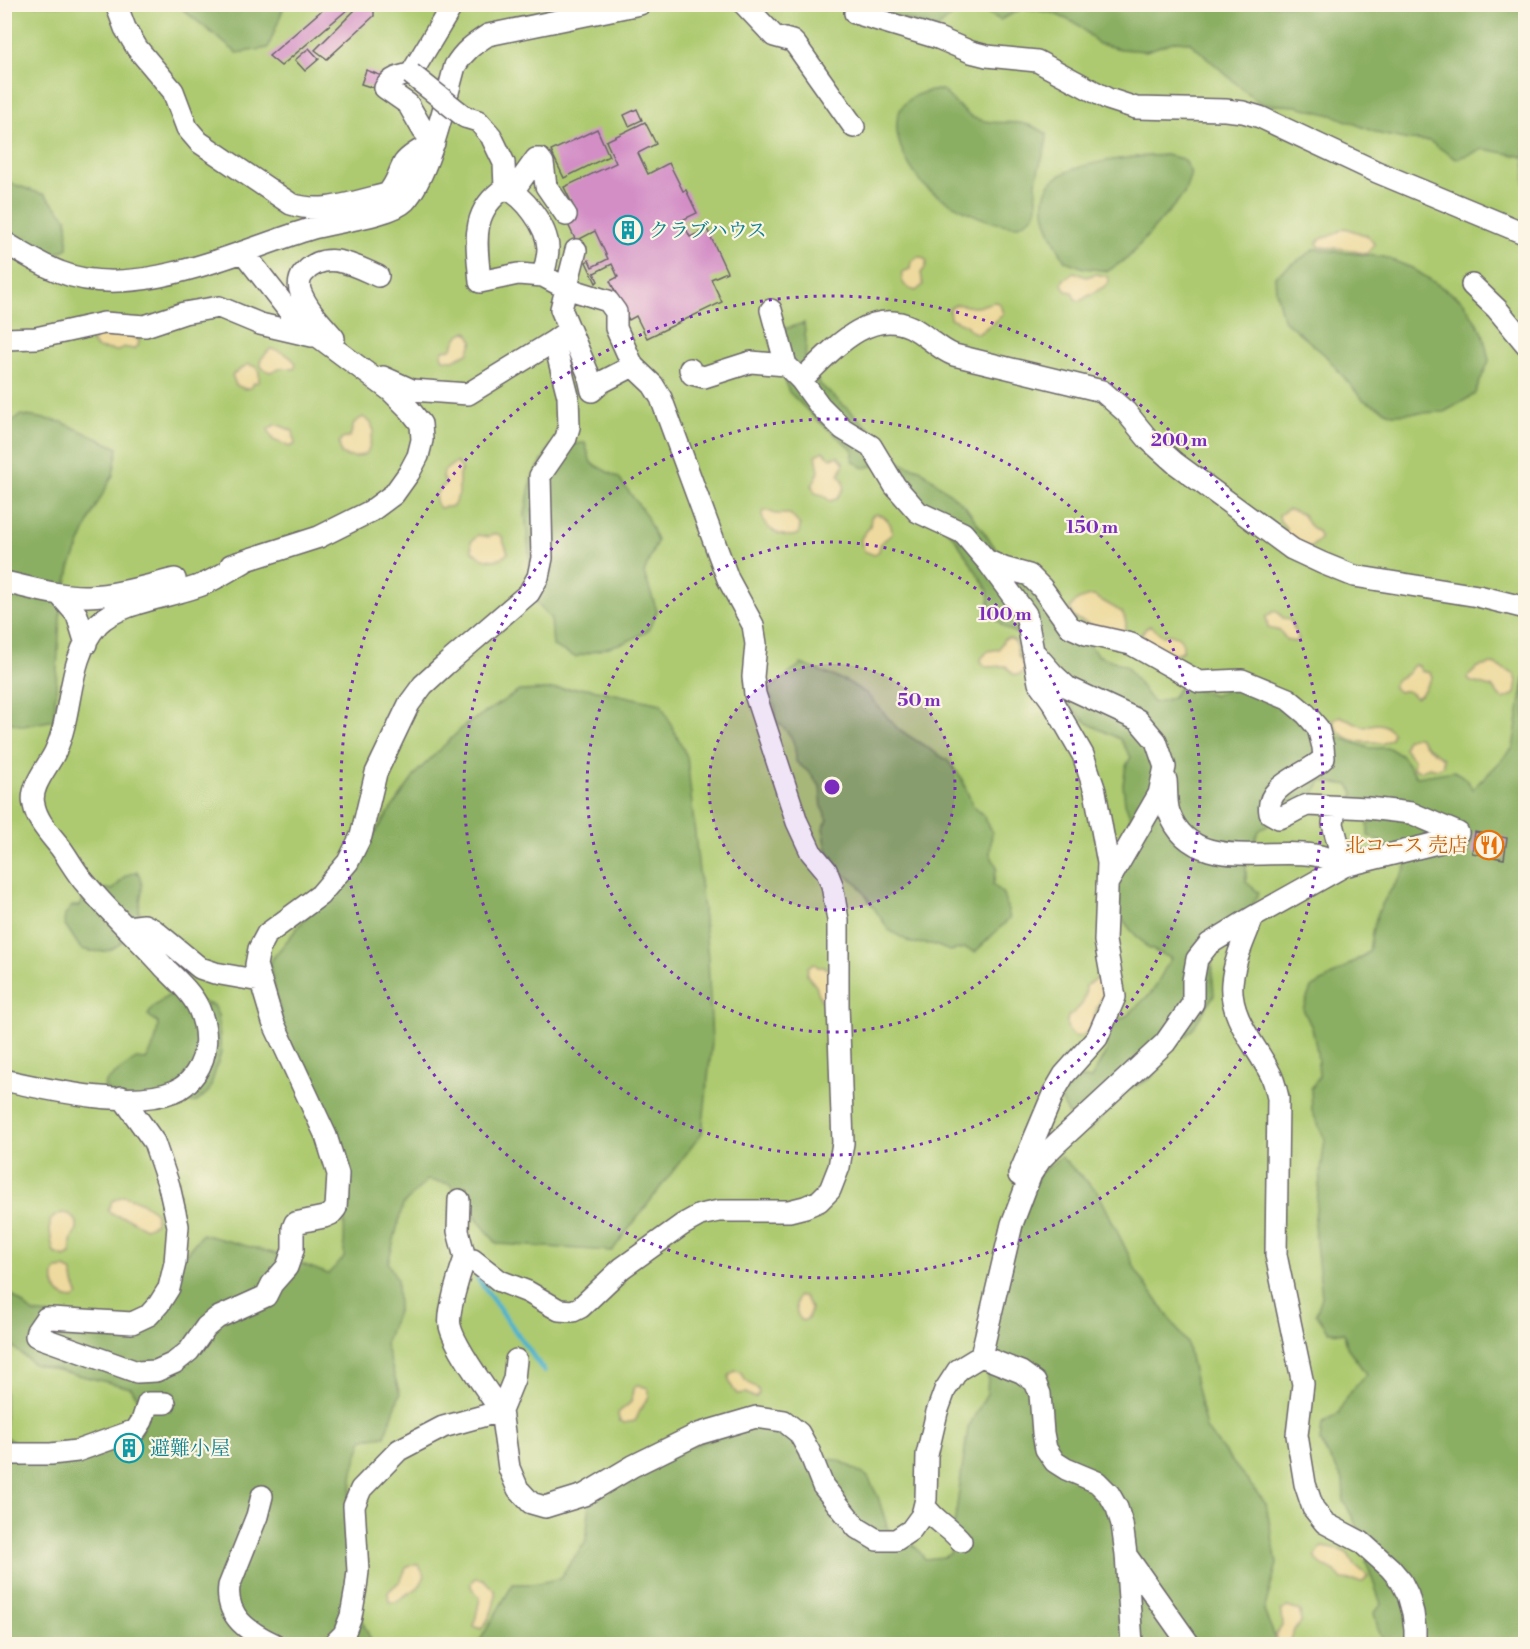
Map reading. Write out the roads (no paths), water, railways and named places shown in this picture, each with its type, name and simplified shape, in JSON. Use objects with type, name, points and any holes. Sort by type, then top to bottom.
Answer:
[{"type":"street","points":[[116,4],[124,28],[137,48],[173,91],[192,136],[291,204],[306,209],[321,209],[387,194],[394,187],[405,162],[434,143]]},
{"type":"street","points":[[411,74],[453,4]]},
{"type":"street","points":[[4,242],[60,272],[81,278],[118,282],[160,276],[311,229],[396,209],[411,194],[434,143],[455,66],[462,55],[474,44],[488,35],[640,4]]},
{"type":"street","points":[[744,4],[774,36],[792,41],[796,45],[854,127]]},
{"type":"street","points":[[855,13],[938,38],[987,56],[1037,61],[1108,99],[1136,108],[1225,110],[1260,117],[1377,172],[1526,234]]},
{"type":"street","points":[[434,143],[423,130],[408,104],[385,88],[388,83],[399,76],[411,74],[465,117],[478,121],[491,136],[504,163],[509,190],[521,198],[537,217],[548,246],[543,276]]},
{"type":"street","points":[[465,1258],[473,1260],[500,1281],[528,1292],[559,1310],[573,1311],[581,1307],[622,1268],[681,1225],[700,1215],[719,1210],[789,1211],[805,1208],[819,1201],[830,1190],[839,1167],[843,1143],[838,1005],[838,920],[832,885],[826,870],[811,852],[797,822],[755,694],[753,677],[756,644],[753,625],[728,579],[661,398],[653,385],[633,366],[616,328],[616,312],[608,301],[566,288],[543,276],[518,274],[480,282],[479,218],[483,209],[493,196],[509,190],[536,159],[540,159],[543,163],[546,186],[566,215]]},
{"type":"street","points":[[122,1097],[154,1142],[170,1186],[178,1226],[175,1263],[169,1288],[149,1315],[132,1323],[46,1318],[36,1336],[137,1372],[156,1371],[174,1363],[189,1351],[206,1327],[217,1318],[266,1296],[272,1284],[287,1267],[292,1250],[295,1223],[324,1217],[336,1208],[338,1174],[329,1145],[273,1022],[256,965],[259,949],[267,934],[320,895],[348,862],[361,836],[376,773],[409,704],[423,685],[529,593],[538,577],[542,558],[540,476],[566,438],[568,427],[568,396],[561,336],[561,309],[576,250]]},
{"type":"street","points":[[4,582],[59,594],[88,596],[134,589],[244,562],[319,537],[371,511],[394,494],[418,456],[422,440],[421,424],[411,410],[391,391],[296,320],[243,252]]},
{"type":"street","points":[[378,276],[348,263],[328,260],[317,262],[303,273],[299,280],[299,291],[310,309],[356,365],[412,390],[468,394],[561,336]]},
{"type":"street","points":[[1472,285],[1497,309],[1526,344]]},
{"type":"street","points":[[4,339],[36,338],[104,323],[145,326],[184,313],[219,307],[260,324],[322,338]]},
{"type":"street","points":[[771,310],[786,365],[801,380],[820,406],[843,429],[871,446],[895,486],[918,512],[963,533],[1026,614],[1039,683],[1083,755],[1095,791],[1108,863],[1105,941],[1115,998],[1097,1038],[1064,1075],[1054,1092],[1007,1204],[1012,1224]]},
{"type":"street","points":[[801,380],[836,347],[860,329],[875,323],[890,322],[910,327],[954,355],[1102,391],[1126,412],[1148,439],[1175,463],[1292,549],[1322,563],[1354,576],[1478,596],[1526,608]]},
{"type":"street","points":[[561,336],[588,373],[592,391],[602,382],[633,366]]},
{"type":"street","points":[[690,369],[692,374],[704,377],[751,363],[786,365]]},
{"type":"street","points":[[459,1200],[458,1231],[465,1258],[449,1314],[450,1328],[501,1411],[508,1468],[518,1489],[531,1503],[545,1507],[584,1495],[633,1466],[698,1434],[756,1417],[784,1421],[799,1433],[823,1485],[857,1528],[877,1540],[896,1540],[911,1530],[922,1515],[925,1506],[927,1455],[937,1412],[945,1390],[958,1370],[981,1356],[1012,1224],[1030,1174],[1041,1159],[1165,1043],[1192,1003],[1197,959],[1209,944],[1344,867],[1441,842],[1458,833],[1411,813],[1368,808],[1308,805],[1279,818],[1270,813],[1268,805],[1274,793],[1292,779],[1316,766],[1324,758],[1318,728],[1306,714],[1287,699],[1242,681],[1199,682],[1131,644],[1086,634],[1070,627],[1042,588],[1029,575],[986,560]]},
{"type":"street","points":[[4,1080],[72,1094],[122,1097],[157,1096],[177,1091],[189,1082],[200,1066],[206,1047],[206,1030],[198,1007],[179,982],[86,885],[39,820],[33,803],[36,785],[55,751],[66,721],[72,675],[86,644],[99,623],[121,610],[204,584],[244,562]]},
{"type":"street","points":[[59,594],[77,615],[86,644]]},
{"type":"street","points":[[1031,648],[1067,687],[1138,720],[1156,741],[1165,767],[1169,812],[1178,828],[1196,847],[1231,855],[1313,854],[1328,858],[1344,867]]},
{"type":"street","points":[[1106,887],[1159,794],[1165,767]]},
{"type":"street","points":[[1335,807],[1334,824],[1344,867]]},
{"type":"street","points":[[1253,917],[1235,964],[1232,994],[1233,1004],[1241,1025],[1271,1074],[1278,1098],[1276,1255],[1303,1384],[1297,1435],[1305,1485],[1313,1508],[1325,1523],[1361,1542],[1401,1581],[1413,1612],[1415,1644]]},
{"type":"street","points":[[127,927],[144,925],[154,930],[200,968],[260,981]]},
{"type":"street","points":[[981,1356],[1021,1372],[1035,1382],[1040,1394],[1046,1449],[1055,1462],[1097,1482],[1109,1494],[1117,1508],[1122,1524],[1126,1554],[1132,1644]]},
{"type":"street","points":[[501,1411],[514,1379],[516,1360]]},
{"type":"street","points":[[4,1455],[77,1451],[136,1430],[142,1421],[148,1403],[165,1403]]},
{"type":"street","points":[[334,1644],[344,1634],[351,1616],[356,1588],[358,1571],[354,1506],[361,1489],[399,1450],[443,1427],[501,1411]]},
{"type":"street","points":[[261,1496],[257,1516],[229,1586],[228,1598],[233,1614],[254,1635],[274,1644]]},
{"type":"street","points":[[925,1506],[931,1516],[953,1531],[961,1541]]},
{"type":"street","points":[[1126,1554],[1189,1644]]},
{"type":"waterway","points":[[478,1279],[544,1371]]},
{"type":"place","name":"クラブハウス","points":[[628,230]]},
{"type":"place","name":"北コース 売店","points":[[1489,845]]},
{"type":"place","name":"避難小屋","points":[[129,1448]]}]
